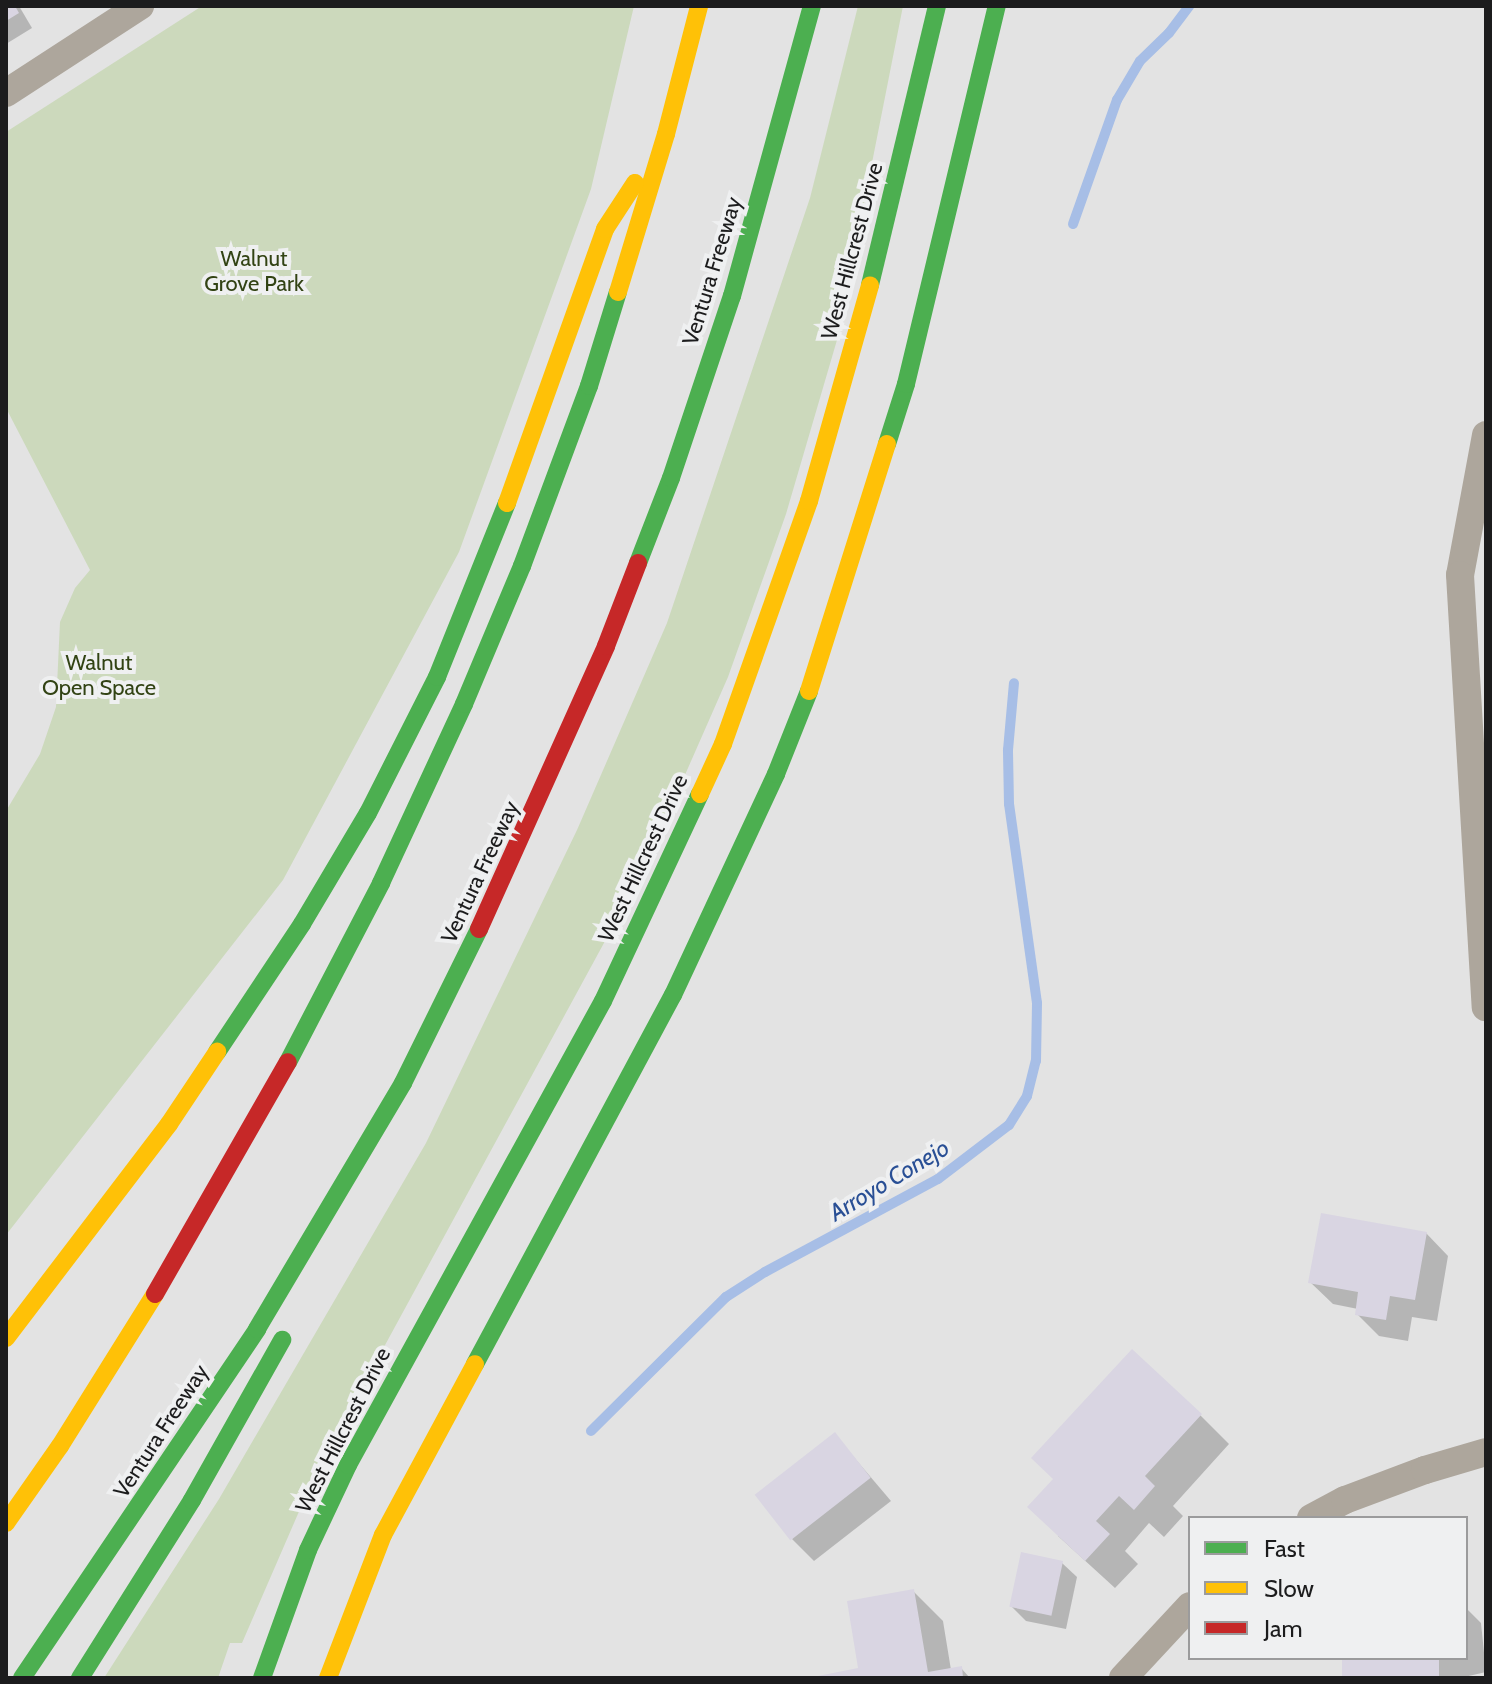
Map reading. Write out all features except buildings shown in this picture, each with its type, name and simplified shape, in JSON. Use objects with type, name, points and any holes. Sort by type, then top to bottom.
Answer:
[{"type":"main road","points":[[6,1523],[124,1343],[267,1103],[381,883],[464,704],[522,566],[589,386],[666,134],[699,6]]},
{"type":"main road","name":"Ventura Freeway","points":[[22,1678],[257,1329],[403,1083],[524,837],[606,646],[671,478],[732,296],[812,6]]},
{"type":"main road","name":"West Hillcrest Drive","points":[[262,1678],[308,1550],[348,1465],[603,1001],[723,744],[809,501],[880,248],[937,6]]},
{"type":"main road","points":[[328,1678],[383,1535],[673,995],[781,760],[813,681],[906,384],[997,6]]},
{"type":"main road","points":[[6,1338],[169,1124],[302,924],[368,813],[437,677],[526,455],[605,229],[666,134]]},
{"type":"main road","points":[[324,1253],[403,1083]]},
{"type":"main road","points":[[80,1678],[192,1500],[291,1323]]},
{"type":"street","points":[[6,93],[140,6]]},
{"type":"street","points":[[1486,435],[1460,575],[1486,1007]]},
{"type":"street","points":[[1315,1516],[1345,1500],[1486,1452]]},
{"type":"street","points":[[1123,1678],[1188,1608]]},
{"type":"green space","name":"Walnut Grove Park","points":[[202,6],[634,6],[591,189],[459,552],[283,880],[6,1235],[6,811],[40,754],[56,707],[60,622],[75,588],[90,570],[6,408],[6,132]]},
{"type":"green space","points":[[858,6],[903,6],[837,340],[786,514],[728,677],[641,875],[317,1470],[242,1643],[230,1643],[218,1678],[104,1678],[219,1499],[426,1143],[577,830],[667,623],[810,198]]},
{"type":"waterway","name":"Arroyo Conejo","points":[[1073,224],[1117,100],[1140,61],[1169,33],[1189,6]]},
{"type":"waterway","name":"Arroyo Conejo","points":[[591,1431],[726,1297],[765,1272],[938,1179],[1009,1125],[1027,1096],[1036,1061],[1037,1003],[1009,804],[1008,750],[1014,683]]},
{"type":"traffic: fast","points":[[638,563],[671,478],[732,296],[812,6]]},
{"type":"traffic: fast","points":[[870,285],[937,6]]},
{"type":"traffic: fast","points":[[887,444],[906,384],[997,6]]},
{"type":"traffic: fast","points":[[288,1062],[381,883],[464,704],[522,566],[589,386],[618,292]]},
{"type":"traffic: fast","points":[[217,1052],[302,924],[368,813],[437,677],[507,503]]},
{"type":"traffic: fast","points":[[475,1364],[673,995],[776,774],[809,691]]},
{"type":"traffic: fast","points":[[262,1678],[308,1550],[348,1465],[603,1001],[700,794]]},
{"type":"traffic: fast","points":[[22,1678],[257,1329],[403,1083],[479,929]]},
{"type":"traffic: fast","points":[[80,1678],[192,1500],[282,1340]]},
{"type":"traffic: slow","points":[[618,292],[666,134],[699,6]]},
{"type":"traffic: slow","points":[[507,503],[605,229],[635,183]]},
{"type":"traffic: slow","points":[[700,794],[723,744],[809,501],[870,285]]},
{"type":"traffic: slow","points":[[809,691],[887,444]]},
{"type":"traffic: slow","points":[[6,1338],[169,1124],[217,1052]]},
{"type":"traffic: slow","points":[[6,1523],[60,1446],[155,1294]]},
{"type":"traffic: slow","points":[[328,1678],[383,1535],[475,1364]]},
{"type":"traffic: jam","points":[[479,929],[606,646],[638,563]]},
{"type":"traffic: jam","points":[[155,1294],[288,1062]]},
{"type":"park label","name":"Walnut Open Space","points":[[99,674]]}]
